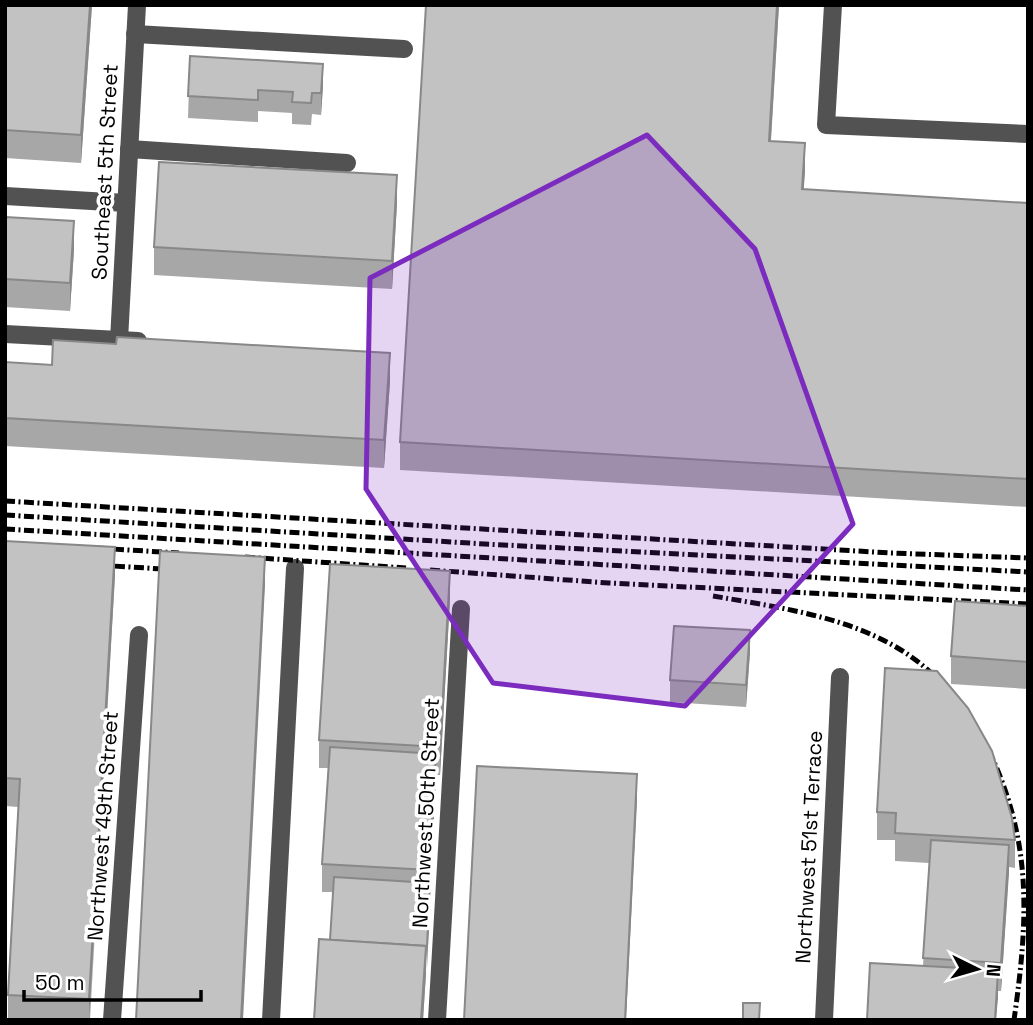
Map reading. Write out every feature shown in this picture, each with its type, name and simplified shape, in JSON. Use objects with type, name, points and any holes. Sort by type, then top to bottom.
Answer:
[{"type":"street","name":"Southeast 5th Street","points":[[119,340],[137,5]]},
{"type":"street","points":[[834,5],[826,125],[1028,134]]},
{"type":"street","points":[[135,34],[404,49]]},
{"type":"street","points":[[129,149],[347,163]]},
{"type":"street","points":[[5,196],[126,203]]},
{"type":"street","points":[[5,334],[161,343]]},
{"type":"street","points":[[271,1020],[295,568]]},
{"type":"street","name":"Northwest 50th Street","points":[[437,1020],[461,610]]},
{"type":"street","name":"Northwest 49th Street","points":[[111,1020],[139,635]]},
{"type":"street","name":"Northwest 51st Terrace","points":[[824,1020],[840,677]]},
{"type":"highlighted area","points":[[647,135],[755,249],[853,524],[685,706],[493,683],[366,489],[370,278]]},
{"type":"building","points":[[5,5],[90,5],[81,135],[5,130]]},
{"type":"building","points":[[426,5],[777,5],[769,141],[805,143],[802,189],[1028,203],[1028,479],[400,442]]},
{"type":"building","points":[[190,56],[323,64],[321,93],[312,93],[311,103],[292,102],[293,92],[258,90],[258,100],[188,96]]},
{"type":"building","points":[[159,162],[397,175],[392,261],[154,247]]},
{"type":"building","points":[[5,217],[74,221],[70,283],[5,279]]},
{"type":"building","points":[[117,337],[390,353],[384,440],[5,418],[5,362],[52,365],[53,340],[116,344]]},
{"type":"building","points":[[5,541],[115,547],[89,999],[8,995],[20,779],[5,778]]},
{"type":"building","points":[[160,551],[265,557],[241,1020],[136,1020]]},
{"type":"building","points":[[330,564],[450,571],[440,747],[319,740]]},
{"type":"building","points":[[955,601],[1028,606],[1028,662],[951,656]]},
{"type":"building","points":[[674,626],[750,630],[746,685],[670,680]]},
{"type":"building","points":[[885,668],[937,671],[968,708],[992,751],[1012,818],[1015,840],[895,833],[896,813],[877,812]]},
{"type":"building","points":[[330,747],[436,754],[429,870],[322,864]]},
{"type":"building","points":[[477,766],[637,774],[625,1020],[464,1020]]},
{"type":"building","points":[[931,840],[1009,845],[1001,963],[923,958]]},
{"type":"building","points":[[334,877],[430,883],[427,946],[330,940]]},
{"type":"building","points":[[319,939],[426,946],[421,1020],[314,1020]]},
{"type":"building","points":[[870,963],[998,970],[995,1020],[867,1020]]},
{"type":"building","points":[[743,1003],[760,1003],[759,1020],[743,1020]]},
{"type":"railway","points":[[5,501],[891,553],[1028,558]]},
{"type":"railway","points":[[5,515],[485,544],[1028,572]]},
{"type":"railway","points":[[5,529],[1028,590]]},
{"type":"railway","points":[[95,548],[179,553]]},
{"type":"railway","points":[[245,557],[406,568]]},
{"type":"railway","points":[[96,565],[180,570]]},
{"type":"railway","points":[[430,570],[609,583],[1028,604]]},
{"type":"railway","points":[[713,596],[806,613],[867,632],[920,663],[943,685]]},
{"type":"railway","points":[[989,751],[1003,785],[1020,850],[1024,916],[1014,1020]]}]
